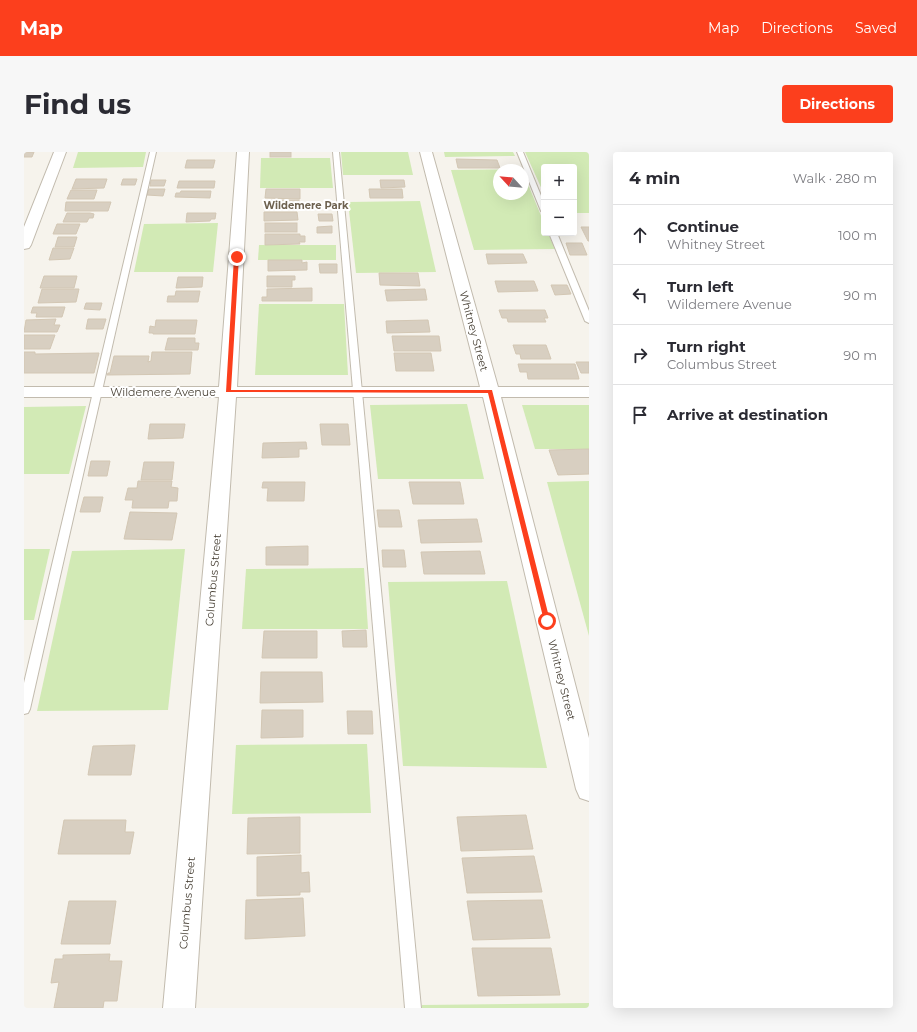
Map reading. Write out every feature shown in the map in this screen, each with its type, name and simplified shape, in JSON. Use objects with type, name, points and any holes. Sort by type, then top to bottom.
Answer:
[{"type":"street","points":[[24,245],[60,152]]},
{"type":"street","name":"Columbus Street","points":[[179,1008],[228,391],[243,152]]},
{"type":"street","name":"Whitney Street","points":[[426,152],[490,391],[589,789]]},
{"type":"street","name":"Wildemere Avenue","points":[[24,392],[589,392]]},
{"type":"lane","points":[[24,709],[99,392],[153,152]]},
{"type":"lane","points":[[336,152],[413,1008]]},
{"type":"lane","points":[[520,152],[541,204]]},
{"type":"lane","points":[[554,236],[589,321]]},
{"type":"green space","points":[[78,152],[146,152],[143,167],[73,168]]},
{"type":"green space","points":[[341,152],[408,152],[413,175],[343,175]]},
{"type":"green space","points":[[444,152],[513,152],[515,156],[445,157]]},
{"type":"green space","points":[[525,152],[589,152],[589,213],[577,213],[577,164],[541,164],[541,187]]},
{"type":"green space","points":[[261,158],[330,158],[333,188],[260,188]]},
{"type":"green space","points":[[493,169],[493,200],[529,200],[529,187],[541,216],[541,236],[549,236],[555,249],[474,250],[451,170]]},
{"type":"green space","points":[[420,201],[436,272],[356,273],[348,202]]},
{"type":"green space","points":[[218,223],[213,272],[134,272],[144,224]]},
{"type":"green space","points":[[259,245],[336,245],[336,260],[258,260]]},
{"type":"green space","points":[[259,304],[344,304],[348,375],[255,375]]},
{"type":"green space","points":[[467,404],[484,479],[378,479],[370,405]]},
{"type":"green space","points":[[522,405],[589,405],[589,449],[535,449]]},
{"type":"green space","points":[[86,406],[69,474],[24,474],[24,407]]},
{"type":"green space","points":[[589,481],[589,636],[547,482]]},
{"type":"green space","points":[[24,549],[50,549],[34,620],[24,620]]},
{"type":"green space","points":[[185,549],[168,710],[37,711],[72,551]]},
{"type":"green space","points":[[364,568],[368,629],[242,629],[246,569]]},
{"type":"green space","points":[[507,581],[547,768],[403,766],[388,582]]},
{"type":"green space","points":[[367,744],[371,813],[232,814],[236,745]]},
{"type":"green space","points":[[589,1003],[589,1008],[422,1008],[422,1005]]},
{"type":"building","points":[[24,152],[34,152],[32,157],[24,157]]},
{"type":"building","points":[[270,152],[291,152],[291,157],[270,157]]},
{"type":"building","points":[[456,159],[497,160],[498,164],[493,164],[493,168],[458,168]]},
{"type":"building","points":[[187,160],[215,160],[213,168],[185,168]]},
{"type":"building","points":[[76,179],[107,179],[104,188],[72,189]]},
{"type":"building","points":[[123,179],[137,179],[135,185],[121,185]]},
{"type":"building","points":[[151,180],[166,180],[164,186],[150,186]]},
{"type":"building","points":[[380,180],[404,180],[405,187],[381,188]]},
{"type":"building","points":[[179,181],[215,181],[214,188],[177,188]]},
{"type":"building","points":[[149,189],[165,189],[163,196],[147,195]]},
{"type":"building","points":[[266,189],[300,189],[300,199],[265,198]]},
{"type":"building","points":[[369,189],[402,189],[403,198],[370,198]]},
{"type":"building","points":[[71,190],[97,190],[94,199],[67,199]]},
{"type":"building","points":[[181,191],[211,191],[210,198],[175,197],[176,193],[180,193]]},
{"type":"building","points":[[268,200],[299,200],[299,208],[268,209]]},
{"type":"building","points":[[66,202],[111,202],[108,211],[65,211]]},
{"type":"building","points":[[264,212],[297,212],[298,220],[264,221]]},
{"type":"building","points":[[67,213],[94,214],[93,218],[89,218],[87,222],[63,222]]},
{"type":"building","points":[[187,213],[216,213],[215,219],[211,219],[210,221],[186,222]]},
{"type":"building","points":[[318,214],[332,214],[333,221],[319,221]]},
{"type":"building","points":[[265,223],[297,223],[297,232],[265,232]]},
{"type":"building","points":[[57,224],[80,224],[76,234],[53,234]]},
{"type":"building","points":[[332,226],[332,233],[317,233],[317,227]]},
{"type":"building","points":[[581,227],[589,227],[589,241],[588,241]]},
{"type":"building","points":[[265,234],[300,234],[300,236],[305,236],[305,242],[299,242],[300,244],[265,245]]},
{"type":"building","points":[[58,237],[77,237],[74,247],[55,247]]},
{"type":"building","points":[[566,243],[582,243],[587,255],[570,255]]},
{"type":"building","points":[[53,248],[74,248],[70,259],[49,260]]},
{"type":"building","points":[[486,254],[523,254],[527,263],[488,264]]},
{"type":"building","points":[[268,260],[302,260],[302,263],[307,262],[307,270],[268,271]]},
{"type":"building","points":[[319,264],[337,264],[337,273],[320,273]]},
{"type":"building","points":[[379,273],[418,273],[420,286],[380,285]]},
{"type":"building","points":[[44,276],[77,276],[74,288],[40,288]]},
{"type":"building","points":[[267,276],[295,276],[295,280],[292,280],[292,287],[267,287]]},
{"type":"building","points":[[178,277],[203,277],[202,287],[176,288]]},
{"type":"building","points":[[495,281],[534,281],[538,291],[498,292]]},
{"type":"building","points":[[551,285],[567,285],[571,294],[555,295]]},
{"type":"building","points":[[312,288],[312,301],[262,301],[262,297],[267,297],[267,289]]},
{"type":"building","points":[[42,289],[79,289],[76,302],[38,303]]},
{"type":"building","points":[[425,289],[427,300],[387,301],[385,290]]},
{"type":"building","points":[[176,291],[200,291],[198,302],[167,302],[168,296],[175,296]]},
{"type":"building","points":[[86,303],[102,303],[100,310],[84,309]]},
{"type":"building","points":[[33,307],[65,307],[62,317],[36,317],[37,313],[31,313]]},
{"type":"building","points":[[499,310],[545,310],[548,318],[544,318],[546,322],[508,322],[507,318],[502,318]]},
{"type":"building","points":[[56,319],[54,325],[60,325],[57,332],[24,332],[26,320]]},
{"type":"building","points":[[88,319],[106,319],[103,329],[86,329]]},
{"type":"building","points":[[156,320],[197,320],[195,334],[149,333],[150,326],[155,327]]},
{"type":"building","points":[[428,320],[430,332],[387,333],[386,321]]},
{"type":"building","points":[[24,335],[55,335],[50,349],[24,349]]},
{"type":"building","points":[[392,336],[439,336],[441,351],[394,351]]},
{"type":"building","points":[[168,338],[195,338],[195,343],[199,343],[198,350],[165,350]]},
{"type":"building","points":[[513,345],[546,345],[551,359],[521,359],[520,354],[516,354]]},
{"type":"building","points":[[24,352],[35,352],[35,354],[99,353],[94,373],[24,373]]},
{"type":"building","points":[[152,352],[192,352],[190,374],[107,375],[110,373],[114,356],[149,356],[148,362],[151,361]]},
{"type":"building","points":[[394,353],[431,353],[434,371],[396,371]]},
{"type":"building","points":[[576,362],[589,362],[589,373],[581,373]]},
{"type":"building","points":[[518,364],[575,364],[579,379],[528,379],[527,372],[520,372]]},
{"type":"building","points":[[150,424],[185,424],[183,438],[148,439]]},
{"type":"building","points":[[320,424],[348,424],[350,445],[322,445]]},
{"type":"building","points":[[306,442],[307,449],[299,449],[299,457],[262,458],[263,443]]},
{"type":"building","points":[[589,449],[589,474],[558,475],[549,450]]},
{"type":"building","points":[[91,461],[110,461],[107,476],[88,476]]},
{"type":"building","points":[[144,462],[174,462],[172,480],[141,480]]},
{"type":"building","points":[[138,481],[172,481],[171,487],[178,488],[177,501],[169,501],[168,508],[132,508],[133,500],[125,500],[128,488],[137,488]]},
{"type":"building","points":[[263,482],[305,482],[304,501],[267,501],[268,488],[262,488]]},
{"type":"building","points":[[409,482],[460,482],[464,504],[413,504]]},
{"type":"building","points":[[84,497],[103,497],[100,512],[80,512]]},
{"type":"building","points":[[377,510],[399,510],[402,527],[379,527]]},
{"type":"building","points":[[130,512],[177,513],[172,540],[124,539]]},
{"type":"building","points":[[477,519],[482,542],[421,543],[418,520]]},
{"type":"building","points":[[308,546],[308,565],[266,565],[266,547]]},
{"type":"building","points":[[382,550],[404,550],[406,567],[383,567]]},
{"type":"building","points":[[480,551],[485,574],[424,574],[421,552]]},
{"type":"building","points":[[366,630],[367,647],[343,647],[342,631]]},
{"type":"building","points":[[264,631],[317,631],[317,658],[262,658]]},
{"type":"building","points":[[261,672],[322,672],[323,702],[260,703]]},
{"type":"building","points":[[262,710],[303,710],[303,737],[261,738]]},
{"type":"building","points":[[347,711],[372,711],[373,734],[348,734]]},
{"type":"building","points":[[135,745],[131,775],[88,775],[93,746]]},
{"type":"building","points":[[526,815],[533,849],[461,851],[457,817]]},
{"type":"building","points":[[300,817],[300,853],[247,854],[248,818]]},
{"type":"building","points":[[64,820],[126,820],[125,832],[134,832],[130,854],[58,854]]},
{"type":"building","points":[[301,855],[301,873],[309,872],[310,892],[300,892],[300,895],[257,896],[257,857]]},
{"type":"building","points":[[534,856],[542,892],[467,893],[462,858]]},
{"type":"building","points":[[303,898],[305,936],[245,939],[246,900]]},
{"type":"building","points":[[542,900],[550,938],[473,940],[467,901]]},
{"type":"building","points":[[69,901],[116,901],[110,944],[61,944]]},
{"type":"building","points":[[472,948],[551,948],[560,995],[478,996]]},
{"type":"building","points":[[110,954],[109,961],[122,961],[117,1001],[104,1001],[103,1008],[54,1008],[59,982],[51,983],[55,959],[63,959],[63,955]]},
{"type":"district","name":"Wildemere Park","points":[[306,205]]},
{"type":"route","points":[[237,257],[228,391],[490,391],[547,621]]}]
